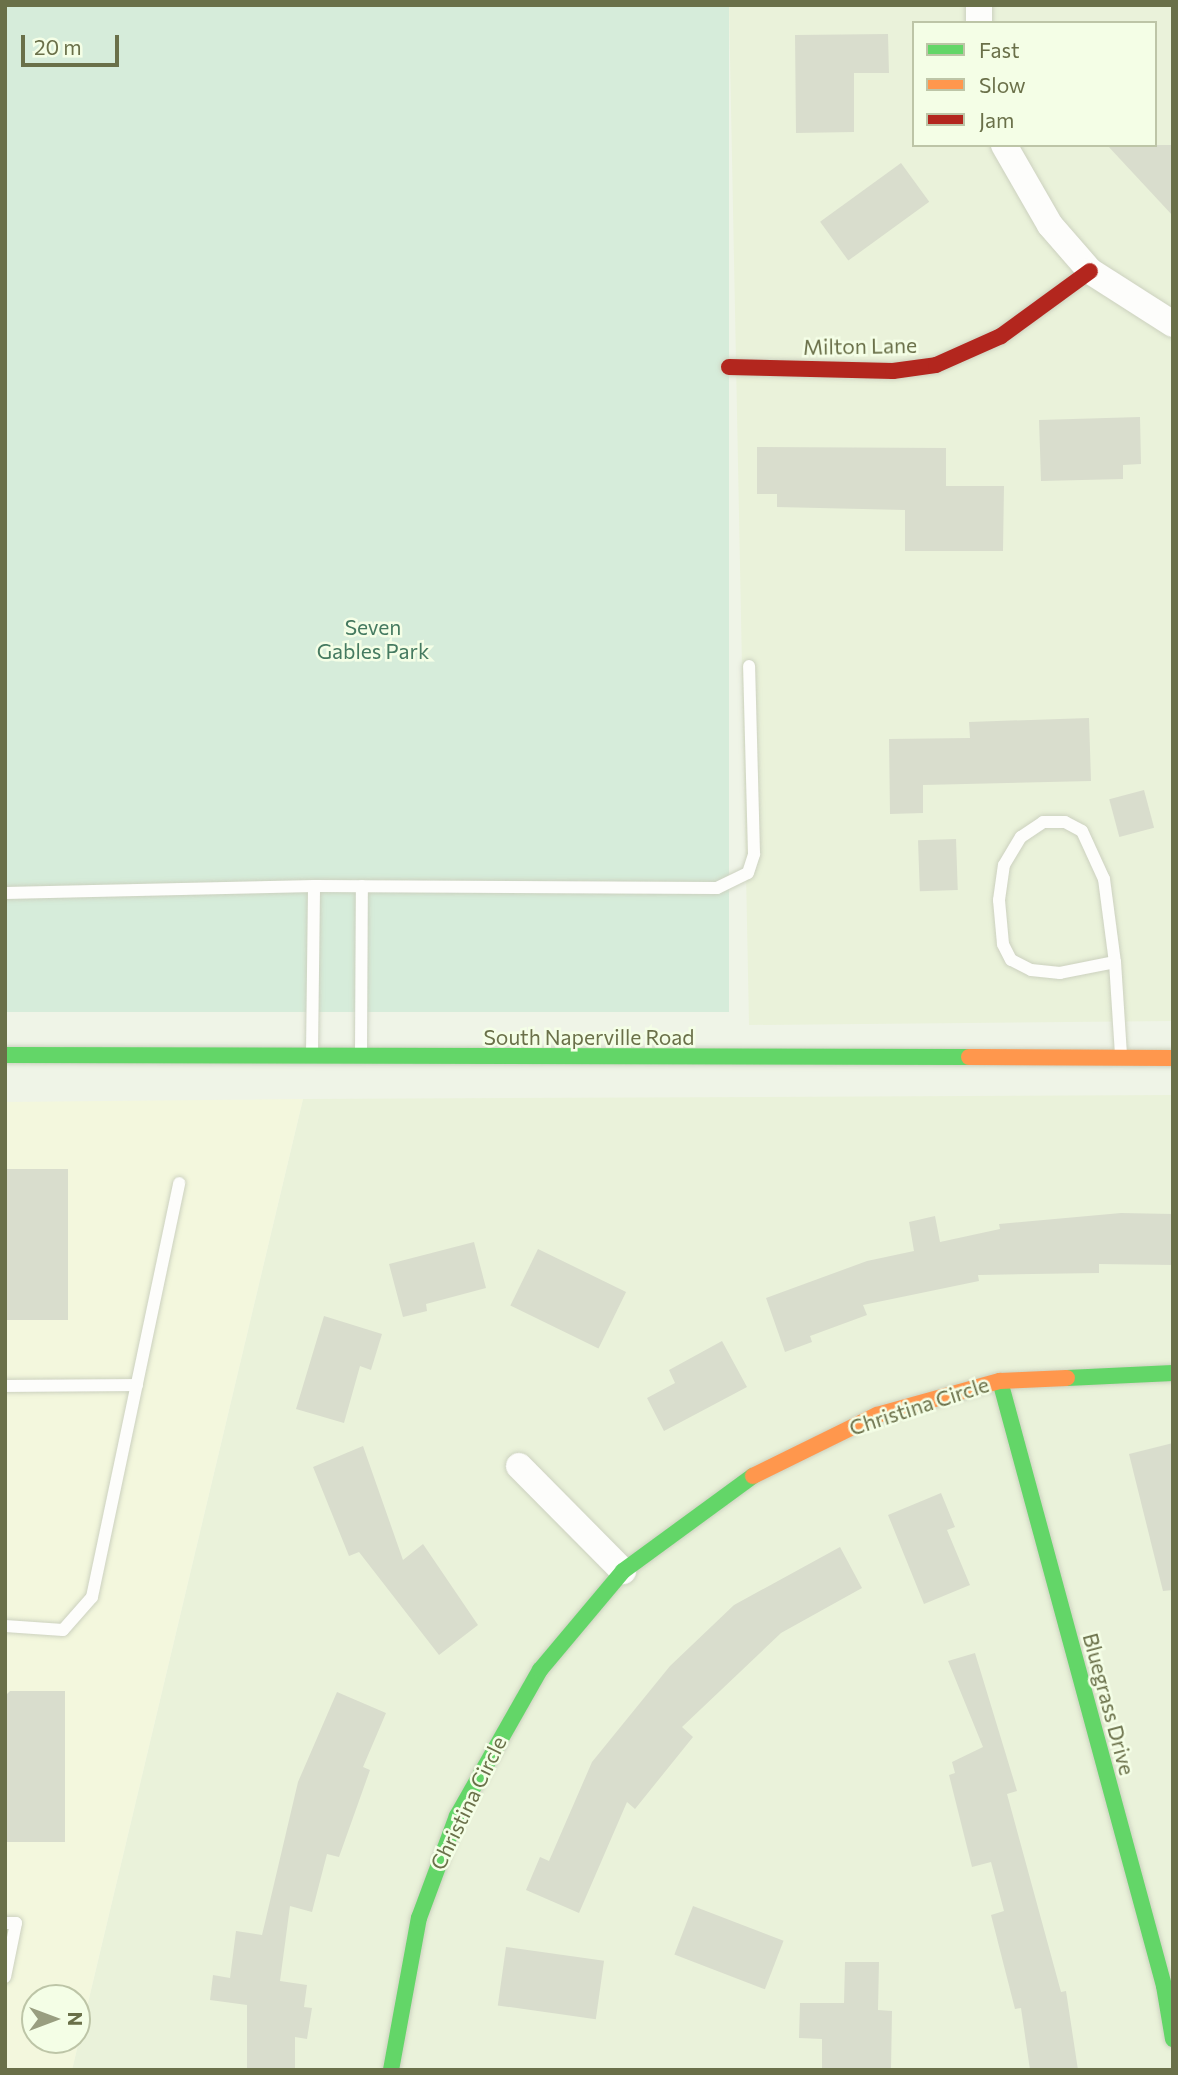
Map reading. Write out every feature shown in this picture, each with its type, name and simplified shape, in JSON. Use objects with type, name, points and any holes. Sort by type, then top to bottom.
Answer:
[{"type":"street","points":[[1005,147],[1050,225],[1090,271],[1173,324]]},
{"type":"street","name":"Milton Lane","points":[[730,368],[893,371],[936,365],[1001,335],[1090,271]]},
{"type":"street","name":"South Naperville Road","points":[[5,1055],[1173,1058]]},
{"type":"street","name":"Christina Circle","points":[[391,2070],[419,1918],[457,1816],[540,1670],[623,1571],[724,1493],[796,1451],[877,1415],[1000,1381],[1173,1373]]},
{"type":"street","name":"Bluegrass Drive","points":[[1000,1381],[1160,1972],[1173,2039]]},
{"type":"street","points":[[519,1466],[623,1571]]},
{"type":"lane","points":[[5,893],[314,886],[718,888],[733,883],[748,873],[754,854],[749,666]]},
{"type":"lane","points":[[1115,962],[1060,973],[1031,970],[1007,952],[999,900],[1004,865],[1021,837],[1043,822],[1065,822],[1082,831],[1104,879],[1115,962],[1121,1058]]},
{"type":"lane","points":[[312,1056],[314,886]]},
{"type":"lane","points":[[361,1057],[362,886]]},
{"type":"lane","points":[[5,1626],[63,1630],[92,1597],[179,1183]]},
{"type":"lane","points":[[5,1386],[137,1385]]},
{"type":"lane","points":[[5,1923],[16,1923],[5,1977]]},
{"type":"shaded area","points":[[729,5],[1173,5],[1173,1021],[749,1025]]},
{"type":"shaded area","points":[[1173,1095],[1173,2070],[72,2070],[76,2054],[91,2054],[91,1990],[303,1099]]},
{"type":"shaded area","points":[[303,1099],[91,1990],[91,1984],[21,1984],[21,2054],[76,2054],[72,2070],[5,2070],[5,1102]]},
{"type":"green space","name":"Seven Gables Park","points":[[5,5],[729,5],[729,1012],[5,1012]]},
{"type":"building","points":[[888,34],[889,73],[854,73],[854,132],[796,133],[795,35]]},
{"type":"building","points":[[1173,145],[1173,216],[1109,147]]},
{"type":"building","points":[[901,163],[929,202],[848,261],[820,222]]},
{"type":"building","points":[[1140,417],[1141,464],[1123,465],[1123,479],[1041,481],[1039,420]]},
{"type":"building","points":[[757,447],[946,448],[946,486],[1004,486],[1003,551],[905,551],[905,510],[777,507],[777,494],[757,494]]},
{"type":"building","points":[[1089,718],[1091,781],[923,785],[923,813],[890,814],[889,739],[970,738],[969,722]]},
{"type":"building","points":[[1144,790],[1154,828],[1119,837],[1109,799]]},
{"type":"building","points":[[956,839],[958,890],[920,891],[918,840]]},
{"type":"building","points":[[5,1169],[68,1169],[68,1320],[5,1320]]},
{"type":"building","points":[[1121,1213],[1173,1214],[1173,1265],[1099,1264],[1099,1273],[978,1275],[979,1281],[863,1305],[867,1315],[810,1336],[812,1342],[785,1352],[766,1298],[867,1261],[914,1251],[909,1222],[935,1216],[940,1242],[1000,1229],[999,1224]]},
{"type":"building","points":[[474,1242],[486,1288],[426,1304],[427,1311],[403,1317],[389,1264]]},
{"type":"building","points":[[538,1249],[626,1292],[598,1349],[510,1306]]},
{"type":"building","points":[[324,1316],[382,1334],[371,1370],[360,1366],[344,1423],[296,1409]]},
{"type":"building","points":[[722,1341],[747,1387],[664,1431],[647,1398],[675,1383],[669,1370]]},
{"type":"building","points":[[1173,1443],[1173,1590],[1163,1591],[1129,1454]]},
{"type":"building","points":[[363,1446],[403,1560],[423,1544],[478,1625],[439,1655],[359,1552],[349,1556],[313,1467]]},
{"type":"building","points":[[941,1493],[955,1527],[947,1530],[970,1585],[924,1604],[888,1515]]},
{"type":"building","points":[[840,1547],[862,1588],[781,1633],[682,1727],[693,1737],[635,1809],[627,1802],[579,1913],[526,1890],[540,1857],[549,1861],[592,1762],[670,1666],[734,1605]]},
{"type":"building","points":[[975,1653],[1017,1791],[1007,1794],[1061,1992],[1066,1991],[1078,2070],[1030,2070],[1021,2008],[1015,2009],[991,1915],[1004,1911],[991,1862],[972,1867],[949,1775],[955,1773],[952,1762],[983,1747],[948,1661]]},
{"type":"building","points":[[10,1691],[65,1691],[65,1842],[5,1842],[5,1696]]},
{"type":"building","points":[[337,1692],[386,1713],[363,1767],[370,1770],[339,1857],[327,1854],[312,1912],[290,1906],[280,1981],[307,1985],[304,2007],[312,2008],[307,2039],[295,2037],[295,2070],[247,2070],[247,2005],[210,2000],[213,1975],[230,1978],[236,1931],[262,1935],[298,1782]]},
{"type":"building","points":[[693,1906],[784,1941],[765,1989],[674,1955]]},
{"type":"building","points":[[506,1947],[604,1961],[596,2019],[498,2005]]},
{"type":"building","points":[[845,1962],[879,1962],[878,2010],[892,2011],[891,2070],[822,2070],[822,2039],[799,2038],[800,2003],[844,2003]]},
{"type":"traffic: fast","points":[[5,1055],[969,1057]]},
{"type":"traffic: fast","points":[[1067,1378],[1173,1373]]},
{"type":"traffic: fast","points":[[1000,1381],[1164,1986],[1173,2039]]},
{"type":"traffic: fast","points":[[391,2070],[419,1918],[457,1816],[540,1670],[623,1571],[753,1476]]},
{"type":"traffic: slow","points":[[969,1057],[1173,1058]]},
{"type":"traffic: slow","points":[[753,1476],[877,1415],[1000,1381],[1067,1378]]},
{"type":"traffic: jam","points":[[729,367],[893,371],[936,365],[1001,336],[1090,271]]}]
